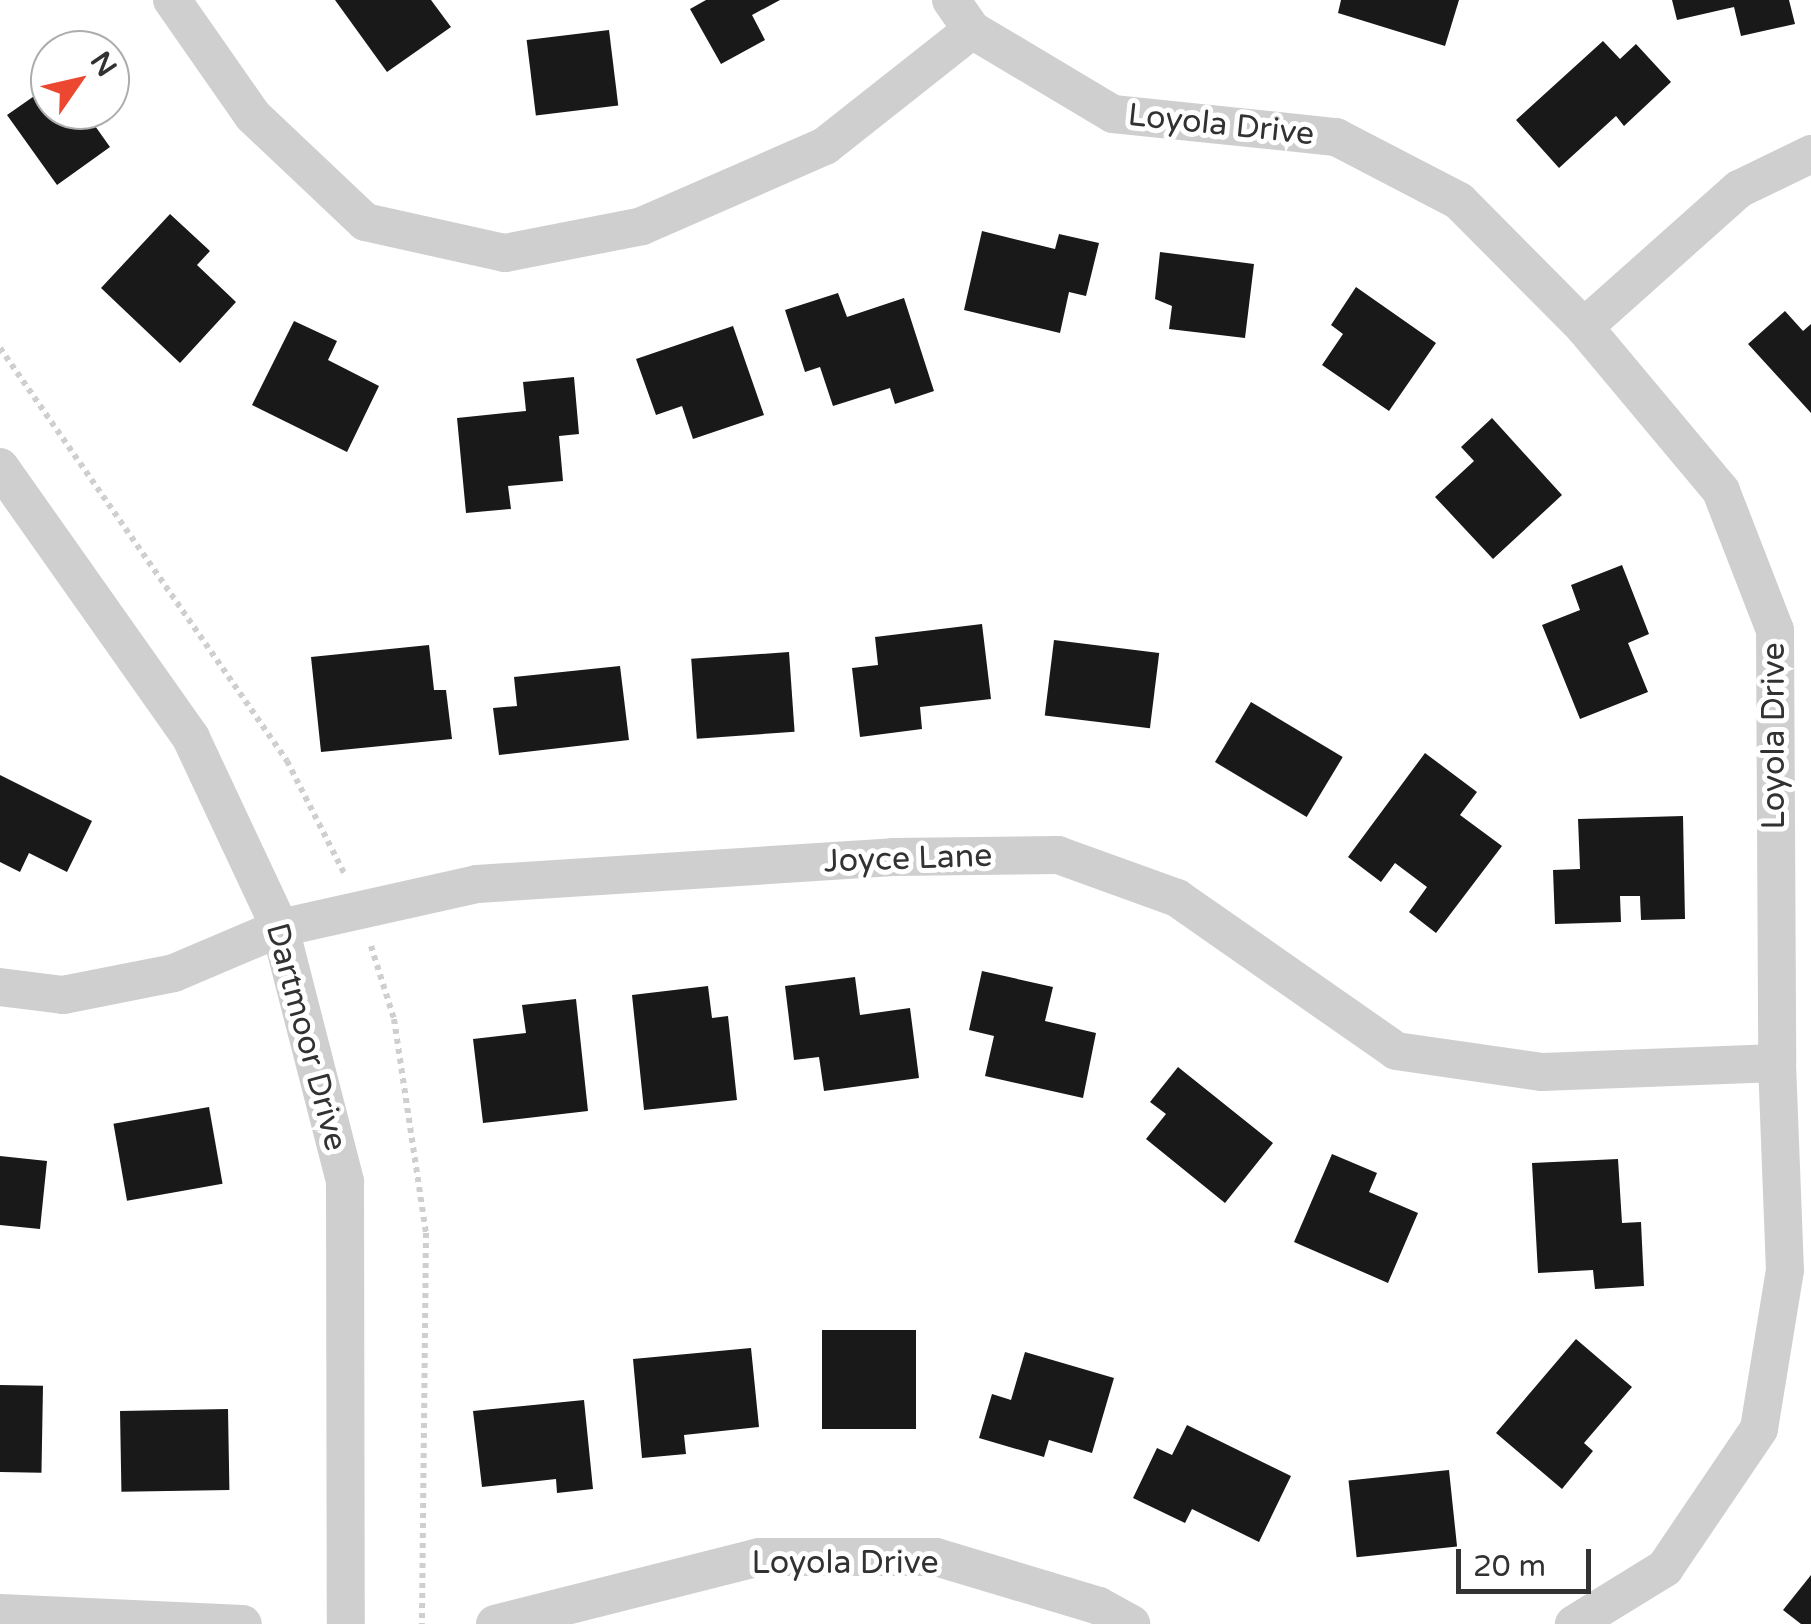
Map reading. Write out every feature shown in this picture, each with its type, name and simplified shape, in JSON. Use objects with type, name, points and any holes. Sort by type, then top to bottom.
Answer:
[{"type":"street","points":[[172,0],[253,116],[365,222],[506,253],[642,226],[825,146],[961,15]]},
{"type":"street","name":"Loyola Drive","points":[[961,15],[1113,114],[1336,137],[1459,200],[1584,327],[1721,492],[1774,630],[1776,1063],[1785,1270],[1759,1429],[1665,1568],[1574,1624]]},
{"type":"street","points":[[1584,327],[1739,189],[1811,154]]},
{"type":"street","name":"Dartmoor Drive","points":[[0,466],[191,738],[280,928],[346,1182],[346,1624]]},
{"type":"street","name":"Joyce Lane","points":[[0,987],[62,995],[174,973],[280,928],[477,884],[893,857],[1058,855],[1177,898],[1396,1050],[1542,1072],[1776,1063]]},
{"type":"street","name":"Loyola Drive","points":[[495,1624],[759,1556],[798,1556],[936,1557],[1099,1606],[1132,1624]]},
{"type":"street","points":[[0,1612],[243,1624]]},
{"type":"building","points":[[335,0],[431,0],[451,27],[387,72]]},
{"type":"building","points":[[706,0],[780,0],[752,15],[765,40],[721,64],[690,9]]},
{"type":"building","points":[[1341,0],[1459,0],[1445,46],[1338,13]]},
{"type":"building","points":[[1672,0],[1789,0],[1795,24],[1741,36],[1734,7],[1677,20]]},
{"type":"building","points":[[609,30],[618,105],[536,116],[527,40]]},
{"type":"building","points":[[1603,41],[1620,59],[1636,44],[1671,82],[1624,126],[1616,116],[1559,168],[1516,120]]},
{"type":"building","points":[[30,99],[30,130],[98,130],[110,147],[57,185],[7,115]]},
{"type":"building","points":[[170,214],[210,251],[197,265],[236,302],[180,363],[101,288]]},
{"type":"building","points":[[982,231],[1055,249],[1059,234],[1099,243],[1086,296],[1069,292],[1060,333],[964,310]]},
{"type":"building","points":[[1160,252],[1254,264],[1245,338],[1169,329],[1172,306],[1155,299]]},
{"type":"building","points":[[1356,287],[1436,343],[1389,411],[1322,365],[1343,334],[1331,325]]},
{"type":"building","points":[[838,293],[847,317],[904,298],[934,391],[895,404],[890,388],[833,406],[820,367],[805,372],[785,310]]},
{"type":"building","points":[[1785,311],[1803,331],[1811,324],[1811,413],[1748,344]]},
{"type":"building","points":[[294,321],[337,341],[328,360],[379,386],[347,452],[252,405]]},
{"type":"building","points":[[733,326],[764,415],[693,439],[682,406],[656,415],[636,359]]},
{"type":"building","points":[[574,377],[579,434],[559,436],[563,481],[508,486],[511,509],[466,513],[457,418],[526,411],[523,382]]},
{"type":"building","points":[[1492,418],[1562,495],[1493,559],[1435,497],[1474,461],[1461,447]]},
{"type":"building","points":[[1622,565],[1649,634],[1628,643],[1648,692],[1580,719],[1542,625],[1580,610],[1571,585]]},
{"type":"building","points":[[982,624],[991,699],[920,707],[922,729],[860,737],[852,668],[878,665],[875,637]]},
{"type":"building","points":[[1054,640],[1159,653],[1150,728],[1045,715]]},
{"type":"building","points":[[429,645],[434,690],[446,690],[452,739],[321,752],[311,657]]},
{"type":"building","points":[[789,652],[795,732],[697,739],[691,659]]},
{"type":"building","points":[[620,666],[629,740],[499,755],[493,708],[517,706],[514,677]]},
{"type":"building","points":[[1251,702],[1343,757],[1307,817],[1215,762]]},
{"type":"building","points":[[1425,753],[1477,792],[1460,815],[1502,846],[1436,933],[1409,912],[1427,887],[1395,863],[1381,882],[1348,857]]},
{"type":"building","points":[[0,775],[92,821],[67,872],[29,853],[20,872],[0,862]]},
{"type":"building","points":[[1683,816],[1685,919],[1641,920],[1640,896],[1620,896],[1621,922],[1555,924],[1553,870],[1580,869],[1578,819]]},
{"type":"building","points":[[982,971],[1053,987],[1045,1021],[1096,1033],[1083,1098],[985,1076],[994,1036],[969,1030]]},
{"type":"building","points":[[855,977],[860,1015],[910,1008],[919,1078],[824,1091],[819,1057],[794,1060],[785,986]]},
{"type":"building","points":[[708,986],[712,1018],[728,1016],[737,1100],[644,1110],[632,995]]},
{"type":"building","points":[[576,999],[588,1111],[483,1123],[473,1039],[526,1033],[522,1005]]},
{"type":"building","points":[[1178,1067],[1273,1143],[1225,1203],[1146,1139],[1166,1114],[1150,1102]]},
{"type":"building","points":[[209,1107],[223,1184],[127,1201],[113,1124]]},
{"type":"building","points":[[1332,1154],[1377,1173],[1369,1192],[1418,1213],[1388,1283],[1294,1242]]},
{"type":"building","points":[[0,1156],[47,1161],[40,1229],[0,1225]]},
{"type":"building","points":[[1618,1159],[1622,1223],[1641,1222],[1644,1286],[1595,1289],[1593,1270],[1538,1273],[1532,1163]]},
{"type":"building","points":[[822,1330],[916,1330],[916,1429],[822,1429]]},
{"type":"building","points":[[1576,1339],[1632,1387],[1584,1443],[1593,1451],[1562,1489],[1496,1433]]},
{"type":"building","points":[[751,1348],[759,1427],[684,1435],[686,1454],[642,1458],[633,1359]]},
{"type":"building","points":[[1025,1352],[1114,1378],[1092,1453],[1049,1440],[1044,1457],[979,1438],[992,1394],[1011,1400]]},
{"type":"building","points":[[0,1385],[43,1386],[41,1473],[0,1472]]},
{"type":"building","points":[[584,1400],[593,1489],[557,1493],[556,1479],[482,1487],[473,1411]]},
{"type":"building","points":[[228,1409],[229,1490],[121,1492],[120,1411]]},
{"type":"building","points":[[1187,1425],[1291,1476],[1259,1542],[1192,1509],[1185,1523],[1133,1498],[1157,1448],[1172,1455]]},
{"type":"building","points":[[1449,1470],[1457,1547],[1357,1557],[1349,1481]]},
{"type":"building","points":[[1811,1575],[1811,1624],[1801,1624],[1783,1610]]}]
